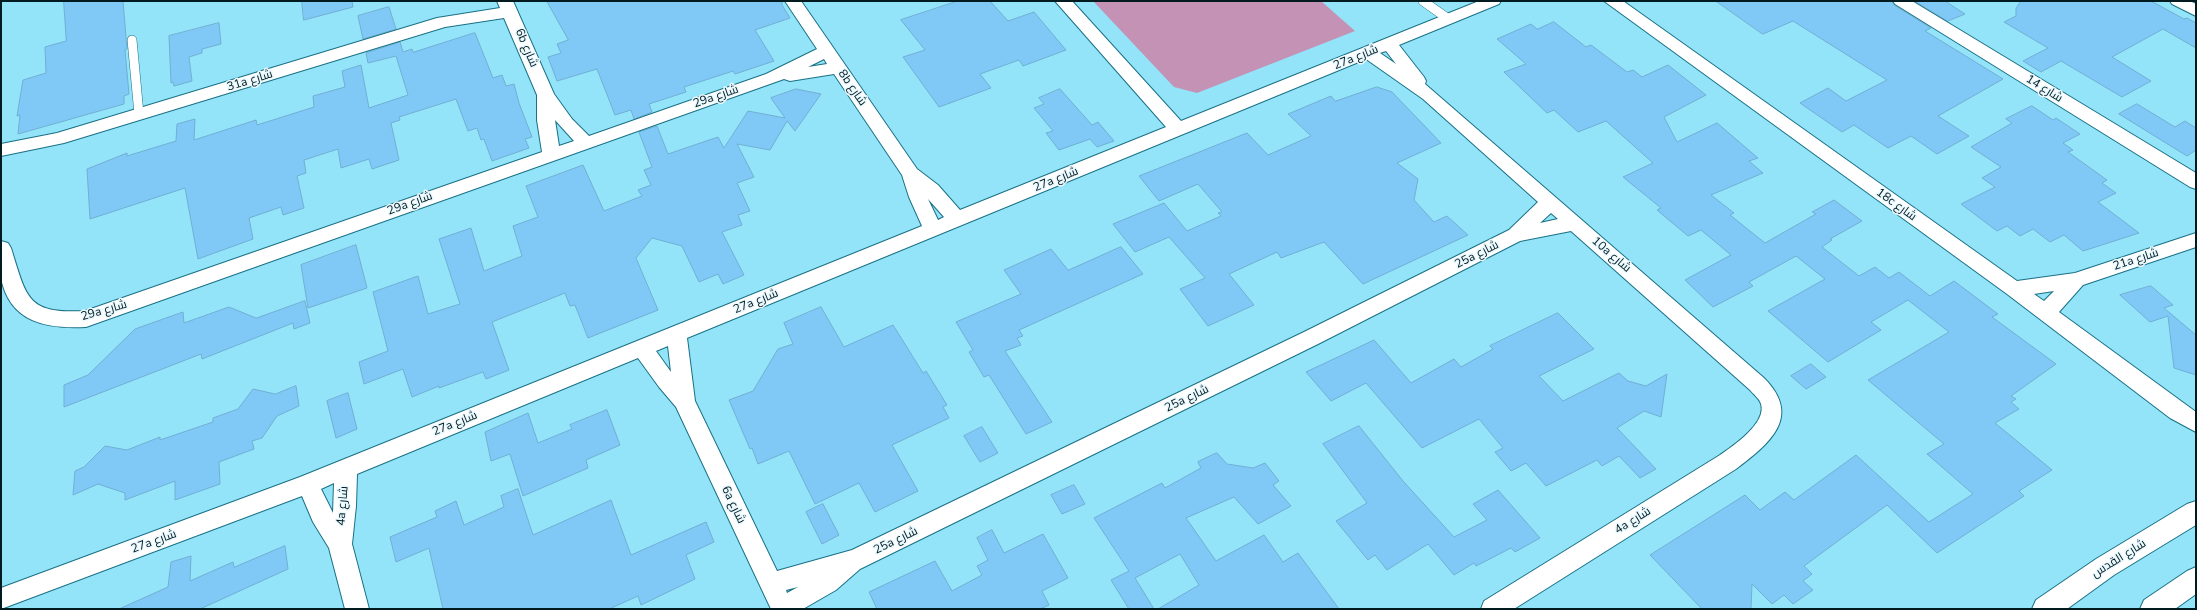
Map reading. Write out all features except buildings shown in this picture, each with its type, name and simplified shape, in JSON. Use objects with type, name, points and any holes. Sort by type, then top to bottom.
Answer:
[{"type":"main road","name":"شارع القدس","points":[[2045,609],[2104,567],[2196,512]]},
{"type":"main road","points":[[2153,609],[2196,579]]},
{"type":"street","name":"31a شارع","points":[[443,22],[492,1]]},
{"type":"street","name":"8b شارع","points":[[793,1],[911,174],[931,190],[958,220]]},
{"type":"street","points":[[1063,1],[1179,130]]},
{"type":"street","name":"27a شارع","points":[[5,599],[308,484],[1390,44],[1447,18],[1493,1]]},
{"type":"street","name":"18c شارع","points":[[1612,1],[2014,289],[2187,417],[2196,434]]},
{"type":"street","name":"شارع 14","points":[[1901,1],[2193,182]]},
{"type":"street","points":[[2178,1],[2196,10]]},
{"type":"street","name":"31a شارع","points":[[1,163],[58,139],[139,114],[443,22],[508,7]]},
{"type":"street","name":"6b شارع","points":[[508,7],[546,95],[566,124],[585,142]]},
{"type":"street","name":"10a شارع","points":[[1390,44],[1430,95]]},
{"type":"street","name":"29a شارع","points":[[1,248],[15,290],[21,302],[32,311],[46,319],[64,321],[86,319],[585,142],[772,78],[826,51]]},
{"type":"street","name":"10a شارع","points":[[1368,53],[1430,95],[1767,394],[1772,405],[1772,416],[1767,425]]},
{"type":"street","name":"29a شارع","points":[[772,78],[838,68]]},
{"type":"street","name":"6b شارع","points":[[546,95],[546,120],[551,154]]},
{"type":"street","name":"31a شارع","points":[[1,150],[58,139]]},
{"type":"street","name":"8b شارع","points":[[911,174],[918,197],[933,230]]},
{"type":"street","name":"25a شارع","points":[[1516,235],[1550,202]]},
{"type":"street","name":"25a شارع","points":[[771,583],[856,560],[1311,338],[1516,235],[1575,224]]},
{"type":"street","name":"21a شارع","points":[[2014,289],[2076,280],[2196,240]]},
{"type":"street","name":"21a شارع","points":[[2045,313],[2076,280]]},
{"type":"street","name":"6a شارع","points":[[676,334],[681,363],[684,401]]},
{"type":"street","name":"6a شارع","points":[[642,348],[666,381],[684,401],[783,608]]},
{"type":"street","name":"4a شارع","points":[[1493,609],[1728,462],[1743,450],[1767,425]]},
{"type":"street","name":"4a شارع","points":[[340,544],[345,506],[346,468]]},
{"type":"street","name":"4a شارع","points":[[308,484],[322,515],[340,544],[357,609]]},
{"type":"street","name":"25a شارع","points":[[783,608],[828,582],[856,560]]},
{"type":"lane","points":[[1423,1],[1447,18]]},
{"type":"lane","points":[[132,40],[139,114]]},
{"type":"shaded area","points":[[1093,1],[1321,1],[1355,31],[1197,93],[1174,87]]}]
